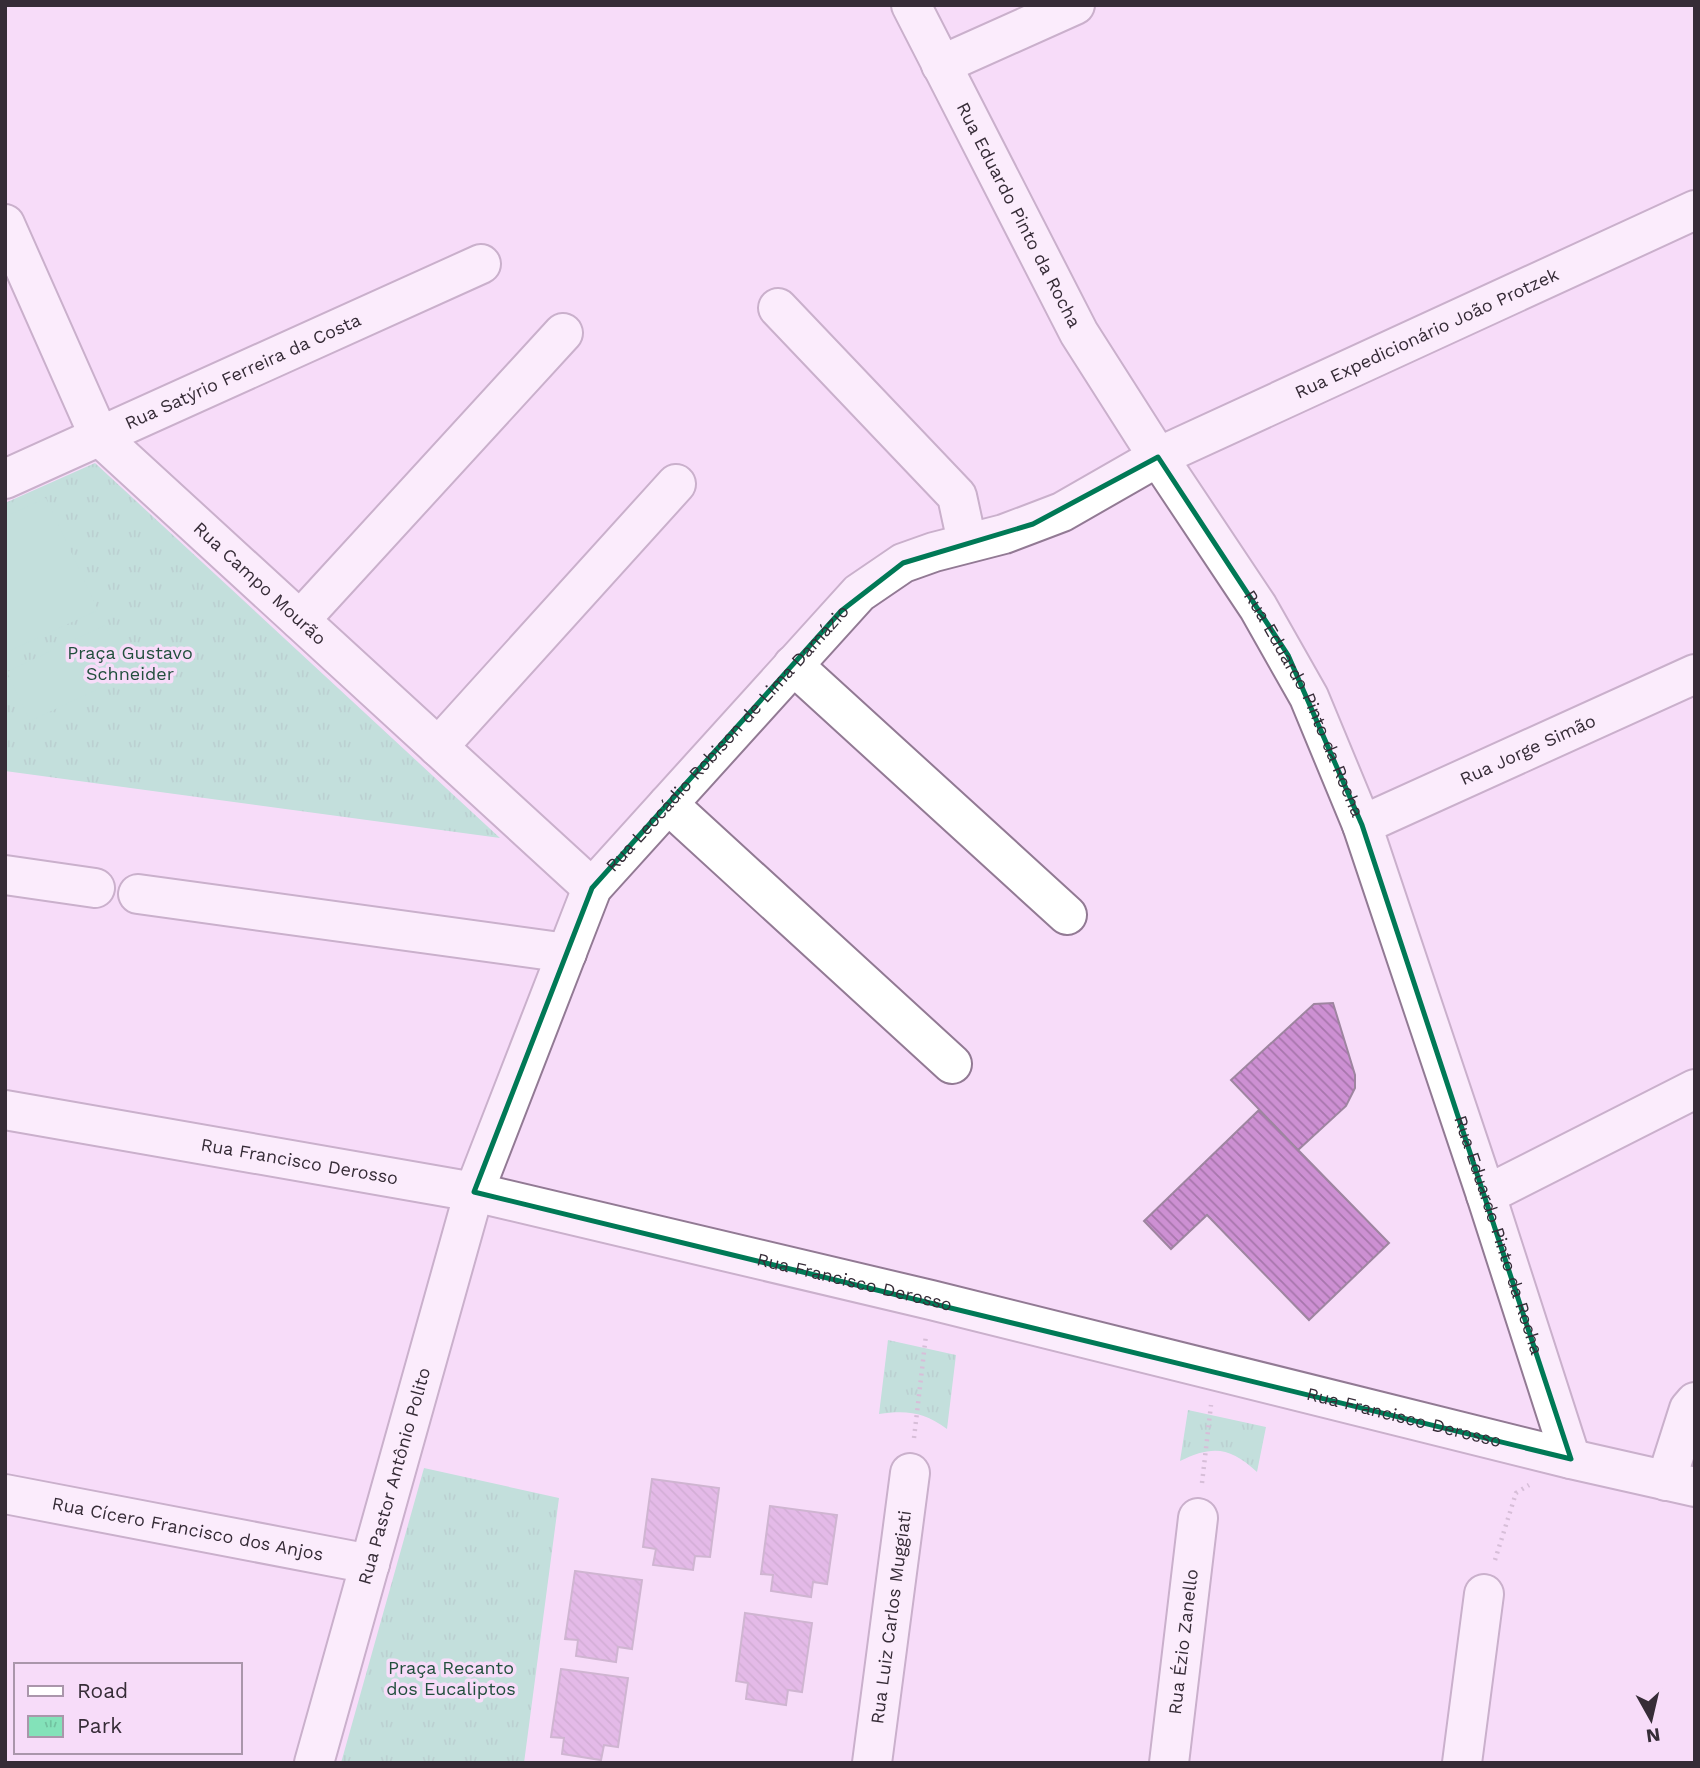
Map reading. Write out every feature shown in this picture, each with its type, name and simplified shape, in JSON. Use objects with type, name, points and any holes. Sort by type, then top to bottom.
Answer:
[{"type":"street","name":"Rua Eduardo Pinto da Rocha","points":[[911,5],[1079,333],[1258,607],[1288,655],[1309,697],[1362,825],[1571,1459]]},
{"type":"street","points":[[941,65],[1075,5]]},
{"type":"street","name":"Rua Expedicionário João Protzek","points":[[1158,457],[1695,210]]},
{"type":"street","name":"Rua Campo Mourão","points":[[5,224],[99,436],[592,888]]},
{"type":"street","name":"Rua Satýrio Ferreira da Costa","points":[[5,478],[481,264]]},
{"type":"street","points":[[778,308],[957,496],[967,542]]},
{"type":"street","points":[[300,621],[564,333]]},
{"type":"street","name":"Rua Leocádio Robison de Lima Damázio","points":[[474,1192],[592,888],[859,593],[880,576],[903,563],[967,542],[1004,534],[1062,512],[1158,457]]},
{"type":"street","points":[[438,747],[676,484]]},
{"type":"street","points":[[793,665],[1067,915]]},
{"type":"street","name":"Rua Jorge Simão","points":[[1362,825],[1695,674]]},
{"type":"street","points":[[668,804],[952,1064]]},
{"type":"street","points":[[5,876],[95,888]]},
{"type":"street","points":[[138,894],[567,953]]},
{"type":"street","points":[[1486,1195],[1695,1089]]},
{"type":"street","name":"Rua Francisco Derosso","points":[[5,1110],[474,1192],[931,1300],[1680,1484]]},
{"type":"street","name":"Rua Pastor Antônio Polito","points":[[314,1763],[474,1192]]},
{"type":"street","points":[[1680,1484],[1689,1409],[1695,1402]]},
{"type":"street","name":"Rua Luiz Carlos Muggiati","points":[[872,1763],[910,1473]]},
{"type":"street","name":"Rua Cícero Francisco dos Anjos","points":[[5,1494],[370,1564]]},
{"type":"street","name":"Rua Ézio Zanello","points":[[1169,1763],[1198,1518]]},
{"type":"street","points":[[1461,1763],[1483,1594]]},
{"type":"path","points":[[910,1473],[931,1300]]},
{"type":"path","points":[[1198,1518],[1215,1371]]},
{"type":"path","points":[[1483,1594],[1516,1493]]},
{"type":"highlighted area","points":[[1158,457],[1288,655],[1362,825],[1571,1459],[474,1192],[592,888],[841,611],[903,563],[1033,524]]},
{"type":"green space","name":"Praça Gustavo Schneider","points":[[95,463],[500,838],[5,771],[5,503]]},
{"type":"green space","points":[[46,498],[98,610],[5,653],[5,517]]},
{"type":"green space","points":[[105,625],[128,675],[30,721],[7,672]]},
{"type":"green space","points":[[888,1340],[956,1355],[947,1429],[931,1419],[915,1414],[879,1414]]},
{"type":"green space","points":[[1188,1410],[1266,1427],[1257,1472],[1238,1457],[1221,1451],[1202,1452],[1180,1461]]},
{"type":"green space","name":"Praça Recanto dos Eucaliptos","points":[[424,1468],[559,1498],[524,1763],[341,1763]]},
{"type":"building","points":[[1333,1003],[1355,1075],[1355,1088],[1346,1106],[1298,1150],[1231,1080],[1314,1004]]},
{"type":"building","points":[[1259,1110],[1389,1243],[1309,1320],[1207,1215],[1171,1249],[1144,1221]]},
{"type":"building","points":[[652,1479],[719,1488],[710,1557],[695,1556],[693,1570],[653,1565],[656,1549],[643,1547]]},
{"type":"building","points":[[770,1506],[837,1515],[827,1584],[813,1582],[811,1597],[771,1591],[773,1575],[761,1574]]},
{"type":"building","points":[[575,1571],[642,1580],[632,1649],[618,1647],[616,1662],[576,1656],[578,1640],[565,1639]]},
{"type":"building","points":[[745,1613],[812,1623],[802,1692],[788,1690],[786,1705],[746,1699],[748,1683],[736,1681]]},
{"type":"building","points":[[561,1669],[628,1678],[618,1747],[604,1745],[601,1760],[562,1754],[564,1738],[551,1737]]}]
